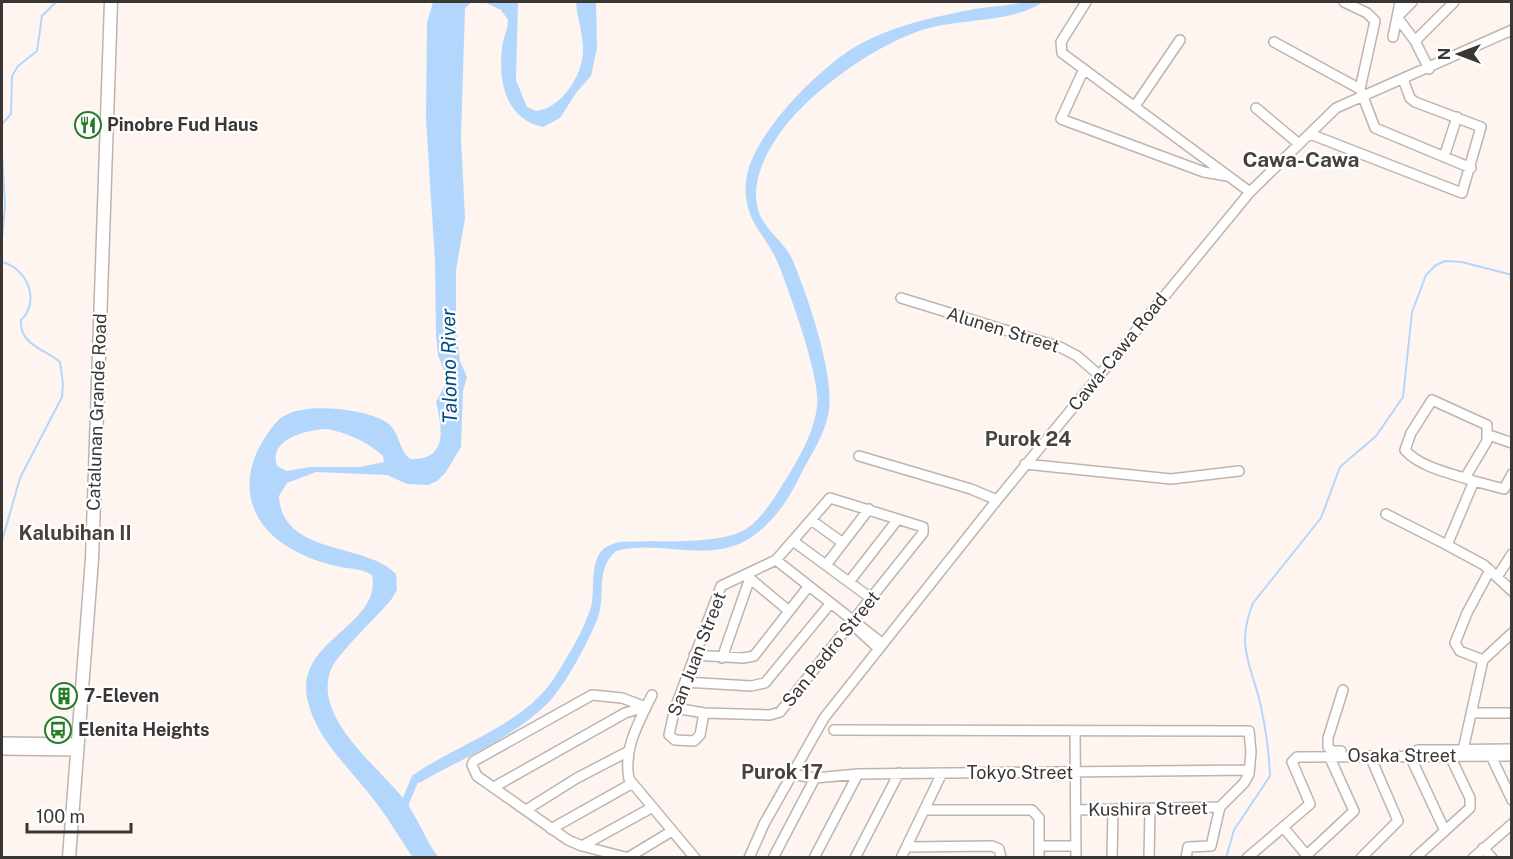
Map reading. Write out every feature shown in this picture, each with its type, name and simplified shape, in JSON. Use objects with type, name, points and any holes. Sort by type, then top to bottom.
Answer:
[{"type":"main road","name":"Catalunan Grande Road","points":[[69,858],[94,524],[111,2]]},
{"type":"street","points":[[1086,2],[1060,46],[1065,56],[1250,192]]},
{"type":"street","points":[[1344,2],[1367,13],[1375,21],[1361,92],[1372,122],[1378,130],[1471,168]]},
{"type":"street","points":[[1394,37],[1400,2]]},
{"type":"street","points":[[1397,17],[1412,2]]},
{"type":"street","points":[[1415,41],[1454,2]]},
{"type":"street","points":[[1397,17],[1415,41],[1429,69]]},
{"type":"street","name":"Cawa-Cawa Road","points":[[748,858],[791,774],[824,718],[997,500],[1250,192],[1332,111],[1361,92],[1429,69],[1512,30]]},
{"type":"street","points":[[1135,106],[1180,40]]},
{"type":"street","points":[[1274,42],[1361,92]]},
{"type":"street","points":[[1084,69],[1061,119],[1204,172],[1229,177]]},
{"type":"street","points":[[1310,134],[1458,192],[1464,191],[1481,127],[1415,102],[1410,98],[1403,79]]},
{"type":"street","points":[[1256,108],[1299,144]]},
{"type":"street","points":[[1444,157],[1457,117]]},
{"type":"street","name":"Alunen Street","points":[[901,298],[1060,348],[1077,356],[1099,375]]},
{"type":"street","points":[[1447,545],[1470,479],[1489,435],[1487,425],[1443,403],[1432,400],[1426,407],[1405,450],[1427,464],[1470,479],[1499,490],[1504,489],[1512,474]]},
{"type":"street","points":[[1489,435],[1512,443]]},
{"type":"street","points":[[859,456],[971,489],[997,500]]},
{"type":"street","points":[[1026,465],[1171,479],[1239,471]]},
{"type":"street","name":"San Juan Street","points":[[704,713],[698,738],[689,742],[669,735],[675,708],[721,586],[748,577],[776,560],[830,498],[869,509]]},
{"type":"street","points":[[826,565],[869,509],[898,519],[849,582]]},
{"type":"street","points":[[1386,514],[1447,545],[1493,573],[1512,591]]},
{"type":"street","name":"San Pedro Street","points":[[675,708],[704,713],[771,715],[780,712],[851,621],[872,599],[924,530],[898,519]]},
{"type":"street","points":[[811,520],[843,543]]},
{"type":"street","points":[[793,541],[872,599]]},
{"type":"street","points":[[1483,660],[1460,651],[1455,643],[1467,613],[1493,573],[1512,554]]},
{"type":"street","points":[[776,560],[881,646]]},
{"type":"street","points":[[722,658],[748,577],[789,611]]},
{"type":"street","points":[[694,656],[722,658],[754,656],[808,587]]},
{"type":"street","points":[[685,682],[751,686],[765,683],[830,604]]},
{"type":"street","points":[[1463,750],[1483,660],[1512,633]]},
{"type":"street","points":[[1343,690],[1328,738],[1328,747],[1332,752],[1512,749]]},
{"type":"street","points":[[646,706],[622,698],[597,694],[582,700],[474,761],[474,772],[551,829],[582,846],[629,857],[672,831]]},
{"type":"street","points":[[652,695],[628,751],[627,772],[631,784],[692,857]]},
{"type":"street","points":[[494,787],[625,713],[646,706]]},
{"type":"street","points":[[1472,713],[1512,713]]},
{"type":"street","points":[[834,730],[1249,731],[1250,770],[1244,783],[1220,807],[1210,846],[1188,847],[1186,858]]},
{"type":"street","points":[[1075,731],[1076,858]]},
{"type":"street","points":[[48,746],[2,750],[2,742],[78,747]]},
{"type":"street","points":[[526,810],[577,778],[628,751]]},
{"type":"street","points":[[1250,856],[1283,827],[1308,856],[1354,811],[1329,756]]},
{"type":"street","points":[[1361,858],[1398,821],[1370,756]]},
{"type":"street","points":[[1410,756],[1445,831]]},
{"type":"street","points":[[1415,858],[1471,805],[1450,756]]},
{"type":"street","points":[[1491,756],[1512,800]]},
{"type":"street","name":"Osaka Street","points":[[1283,827],[1310,802],[1293,760],[1300,757],[1512,756]]},
{"type":"street","name":"Tokyo Street","points":[[791,774],[815,778],[899,773],[1250,770]]},
{"type":"street","points":[[855,858],[899,773]]},
{"type":"street","points":[[901,858],[942,773]]},
{"type":"street","points":[[814,858],[858,774]]},
{"type":"street","points":[[773,858],[815,778]]},
{"type":"street","points":[[551,829],[631,784]]},
{"type":"street","name":"Kushira Street","points":[[1076,810],[1220,807]]},
{"type":"street","points":[[582,846],[651,808]]},
{"type":"street","points":[[924,810],[1035,811],[1039,818],[1039,858]]},
{"type":"street","points":[[1149,858],[1150,810]]},
{"type":"street","points":[[1112,858],[1113,811]]},
{"type":"street","points":[[1473,858],[1512,824]]},
{"type":"street","points":[[907,847],[992,846],[1000,853]]},
{"type":"street","points":[[1039,846],[1076,846]]},
{"type":"street","points":[[1483,848],[1492,858]]},
{"type":"water","name":"Talomo River","points":[[433,2],[472,2],[465,8],[461,138],[465,218],[456,270],[456,328],[460,361],[467,377],[463,391],[461,447],[446,472],[437,481],[428,485],[407,484],[387,475],[316,472],[287,483],[279,496],[284,515],[294,529],[309,539],[365,557],[382,564],[396,574],[397,590],[391,600],[335,662],[331,669],[328,687],[331,705],[350,739],[403,798],[438,857],[413,858],[377,804],[337,756],[319,730],[308,702],[307,681],[313,663],[324,648],[364,608],[371,593],[372,575],[361,570],[313,559],[279,541],[262,524],[255,512],[251,499],[250,474],[259,448],[273,426],[281,418],[298,411],[338,409],[377,417],[391,426],[410,459],[423,458],[431,454],[440,441],[440,422],[436,402],[445,385],[446,376],[438,355],[436,336],[435,262],[426,119],[427,23]],"holes":[[[334,430],[371,446],[383,456],[384,462],[360,467],[310,467],[287,471],[277,466],[278,449],[283,443],[309,431]]]},
{"type":"water","points":[[484,2],[518,2],[516,80],[527,107],[536,111],[554,104],[574,82],[583,53],[576,2],[596,2],[597,48],[591,76],[576,93],[560,118],[543,127],[530,123],[513,107],[503,86],[501,61],[508,20],[501,10]]},
{"type":"water","points":[[1023,2],[1043,2],[1017,14],[929,28],[910,34],[869,55],[829,83],[795,114],[766,156],[757,185],[759,213],[789,254],[799,276],[824,356],[830,394],[829,410],[821,436],[783,505],[769,523],[751,537],[726,548],[695,551],[631,548],[616,551],[605,566],[597,620],[576,663],[555,695],[519,727],[419,783],[412,776],[508,721],[542,694],[555,677],[588,616],[592,601],[595,565],[604,549],[620,542],[706,540],[740,532],[754,523],[766,510],[798,460],[815,418],[817,394],[814,377],[804,338],[780,268],[752,218],[746,196],[750,165],[769,130],[814,79],[843,55],[872,38],[887,31],[937,17]]},
{"type":"waterway","points":[[2,124],[11,114],[12,76],[18,66],[37,51],[42,16],[56,2]]},
{"type":"waterway","points":[[2,153],[5,205],[2,239]]},
{"type":"waterway","points":[[1226,858],[1234,830],[1270,776],[1263,716],[1245,645],[1245,632],[1253,603],[1321,518],[1340,467],[1376,436],[1403,397],[1412,312],[1426,275],[1436,265],[1445,261],[1462,262],[1512,275]]},
{"type":"waterway","points":[[2,262],[18,271],[28,286],[30,304],[21,320],[24,335],[34,346],[60,362],[63,384],[62,397],[20,478],[2,541]]},
{"type":"waterway","points":[[403,808],[415,779],[424,774]]},
{"type":"place","name":"Pinobre Fud Haus","points":[[88,125]]},
{"type":"place","name":"7-Eleven","points":[[64,696]]},
{"type":"place","name":"Elenita Heights","points":[[58,730]]},
{"type":"district","name":"Cawa-Cawa","points":[[1301,160]]},
{"type":"district","name":"Purok 24","points":[[1028,439]]},
{"type":"district","name":"Kalubihan II","points":[[75,533]]},
{"type":"district","name":"Purok 17","points":[[782,772]]}]
